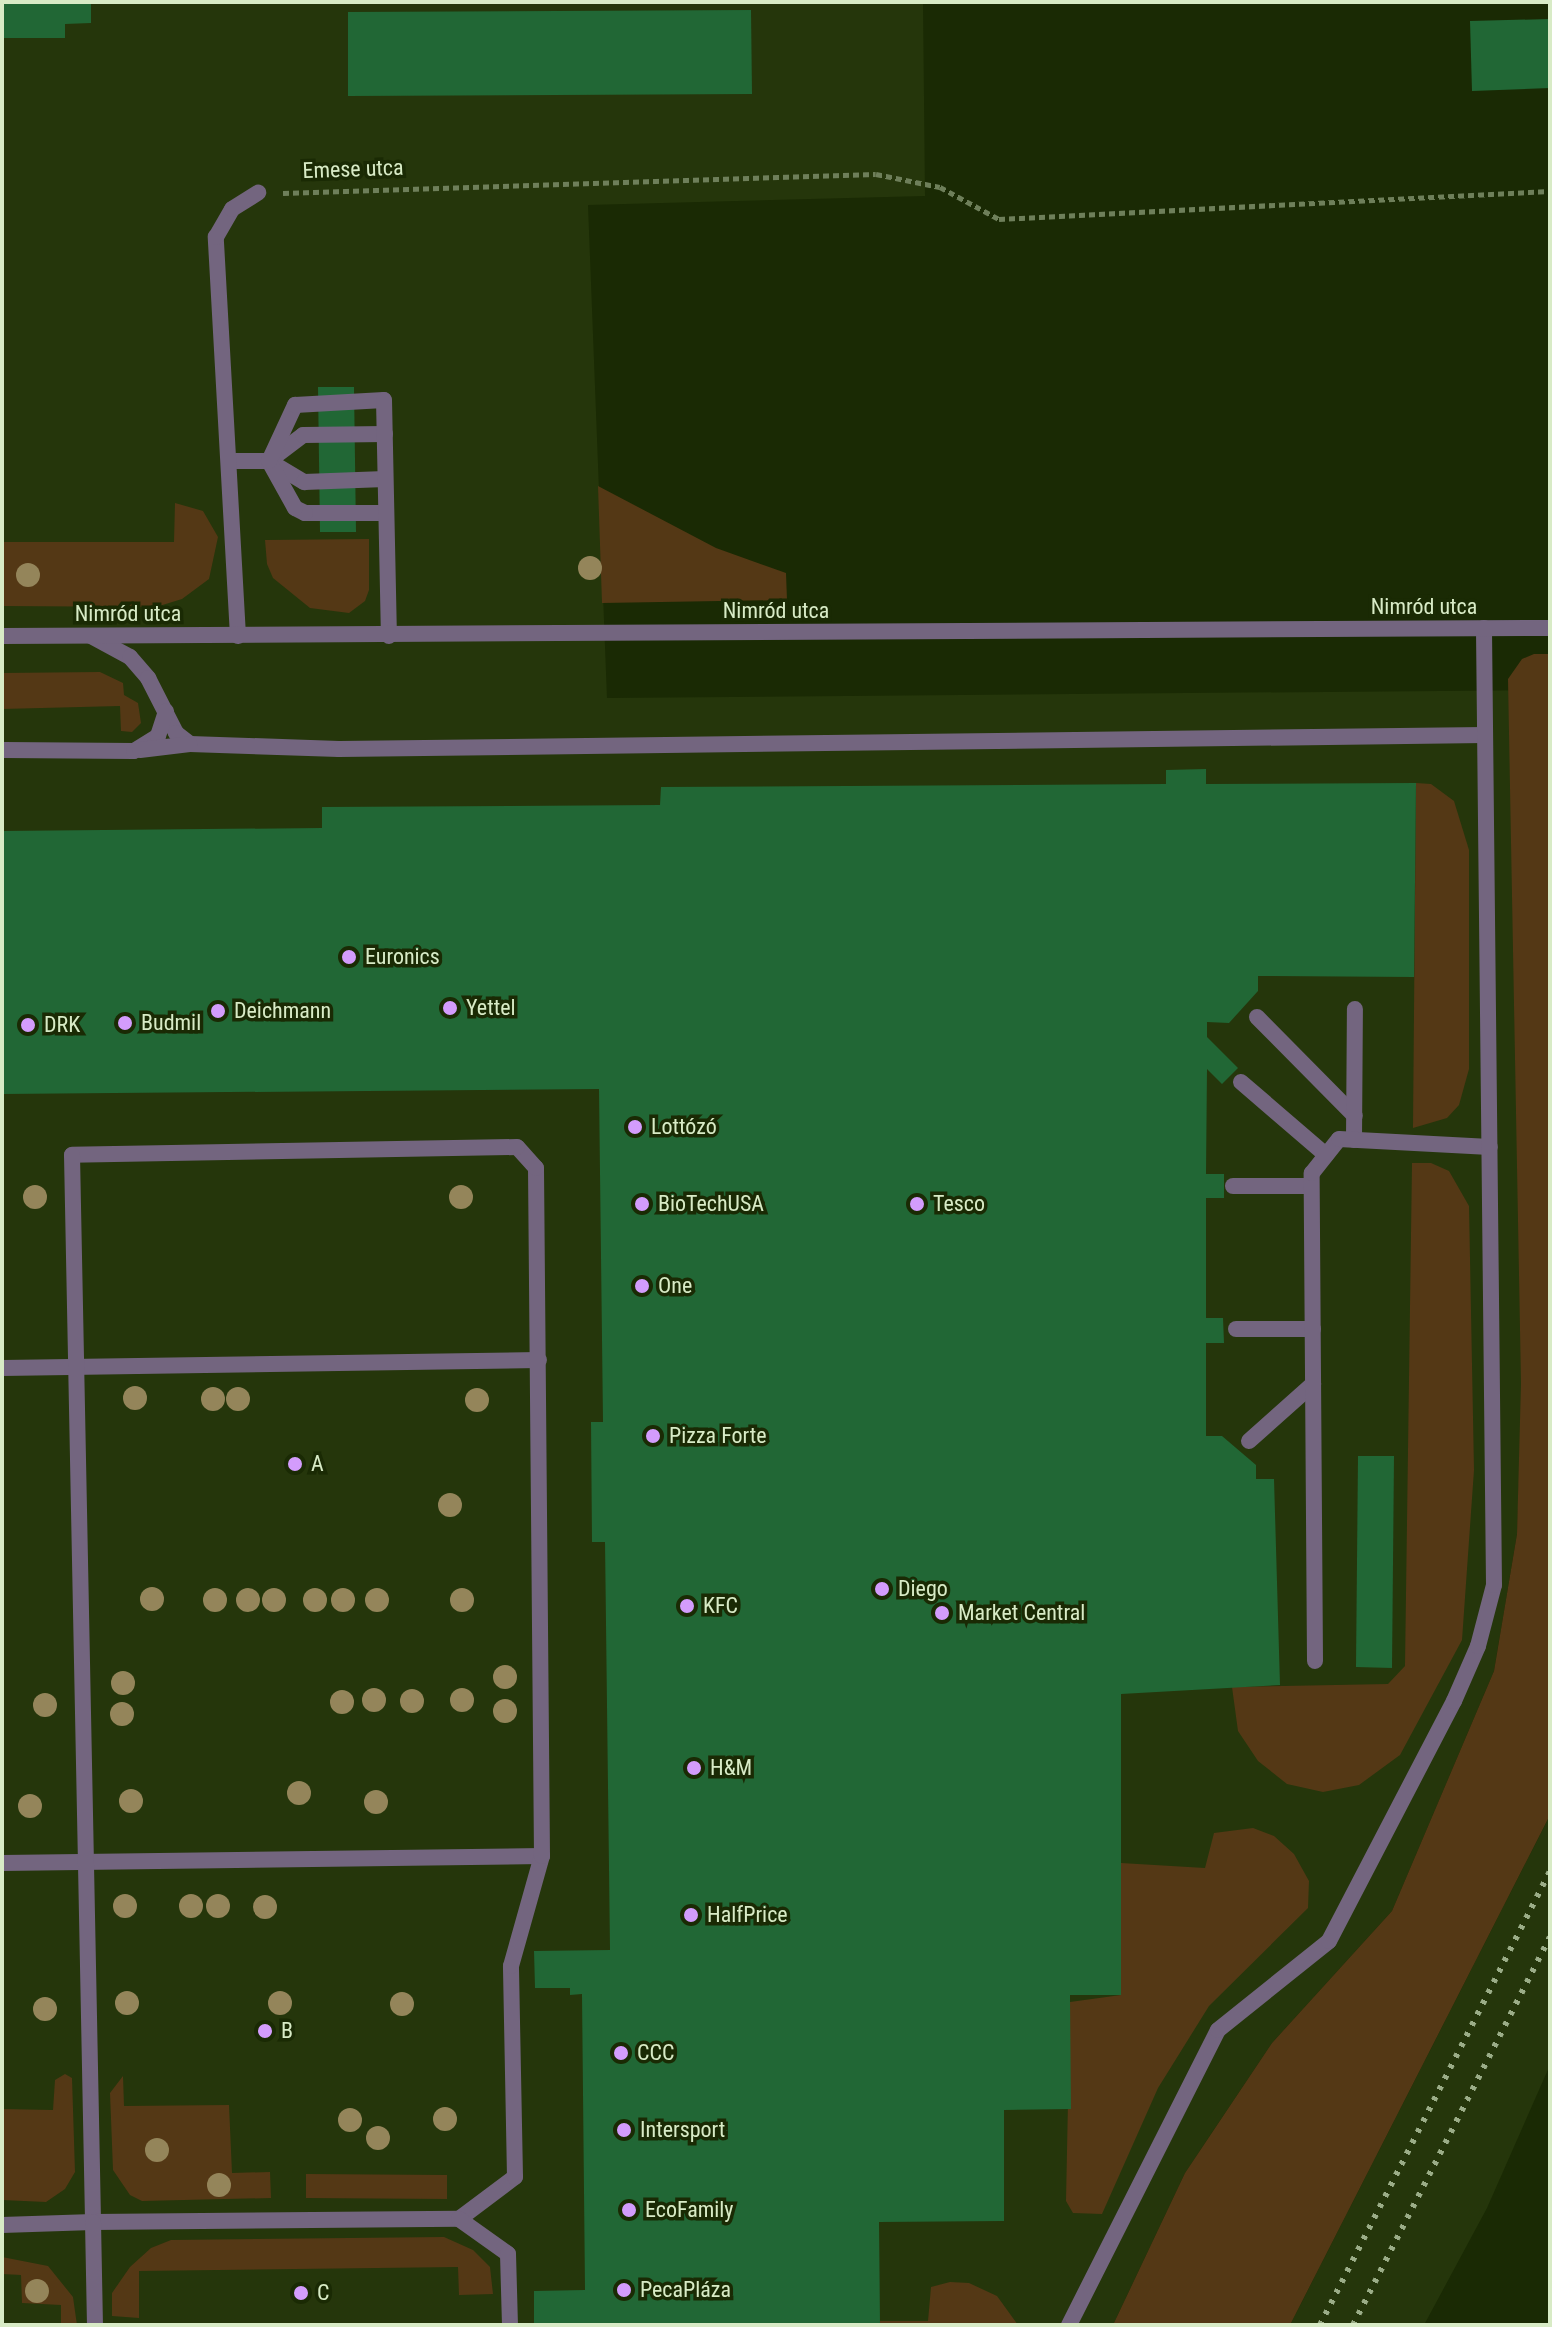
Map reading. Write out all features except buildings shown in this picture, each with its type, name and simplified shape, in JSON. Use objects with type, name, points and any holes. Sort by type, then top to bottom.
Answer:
[{"type":"street","points":[[238,636],[216,237],[232,209],[258,193]]},
{"type":"street","points":[[269,461],[285,420],[303,401],[384,400],[389,636]]},
{"type":"street","points":[[269,461],[303,435],[385,434]]},
{"type":"street","points":[[229,461],[269,461],[304,482],[385,479]]},
{"type":"street","points":[[269,461],[295,508],[305,513],[386,513]]},
{"type":"street","points":[[1069,2325],[1218,2030],[1329,1941],[1478,1646],[1494,1585],[1484,628]]},
{"type":"street","name":"Nimród utca","points":[[2,636],[1550,628]]},
{"type":"street","points":[[91,636],[130,657],[166,711],[176,733],[190,744]]},
{"type":"street","points":[[134,751],[158,736],[166,711]]},
{"type":"street","points":[[4,750],[134,751],[190,744],[339,749],[1485,735]]},
{"type":"street","points":[[1354,1140],[1355,1009]]},
{"type":"street","points":[[1257,1017],[1355,1116]]},
{"type":"street","points":[[1241,1082],[1326,1155]]},
{"type":"street","points":[[1315,1661],[1312,1173],[1339,1139],[1490,1147]]},
{"type":"street","points":[[95,2325],[72,1155],[517,1147],[536,1168],[542,1856],[511,1966],[515,2177],[459,2219]]},
{"type":"street","points":[[1233,1186],[1311,1186]]},
{"type":"street","points":[[1236,1329],[1313,1329]]},
{"type":"street","points":[[2,1368],[539,1360]]},
{"type":"street","points":[[1249,1441],[1313,1384]]},
{"type":"street","points":[[2,1863],[542,1856]]},
{"type":"street","points":[[2,2225],[459,2219],[508,2254],[510,2325]]},
{"type":"path","name":"Emese utca","points":[[258,193],[876,174],[940,187],[999,219],[1550,191]]},
{"type":"shaded area","points":[[2,2],[923,2],[925,196],[588,205],[607,698],[1550,690],[1517,1534],[1494,1671],[1392,1911],[1272,2043],[1185,2173],[1113,2325],[2,2325]]},
{"type":"shaded area","points":[[598,486],[716,548],[786,573],[787,600],[602,603]]},
{"type":"shaded area","points":[[175,503],[203,511],[218,537],[209,579],[182,599],[156,607],[2,606],[2,542],[174,542]]},
{"type":"shaded area","points":[[369,539],[369,590],[365,601],[349,613],[310,608],[273,578],[267,564],[265,540]]},
{"type":"shaded area","points":[[1534,654],[1550,654],[1550,1815],[1290,2325],[1113,2325],[1185,2173],[1272,2043],[1392,1911],[1494,1671],[1517,1534],[1521,1383],[1508,679],[1522,659]]},
{"type":"shaded area","points":[[100,672],[123,683],[124,695],[138,703],[141,723],[132,732],[121,731],[120,706],[2,709],[2,673]]},
{"type":"shaded area","points":[[1416,783],[1431,784],[1454,801],[1469,850],[1469,1069],[1459,1105],[1447,1118],[1413,1128]]},
{"type":"shaded area","points":[[1412,1163],[1431,1163],[1449,1171],[1469,1206],[1474,1470],[1462,1640],[1400,1755],[1359,1785],[1323,1792],[1287,1784],[1258,1761],[1238,1731],[1232,1687],[1388,1684],[1405,1666]]},
{"type":"shaded area","points":[[1550,1815],[1550,2065],[1487,2208],[1424,2325],[1290,2325]]},
{"type":"shaded area","points":[[1253,1828],[1274,1836],[1294,1854],[1309,1881],[1308,1908],[1209,2006],[1158,2088],[1102,2214],[1073,2213],[1066,2201],[1070,2002],[1121,1995],[1121,1863],[1205,1868],[1214,1833]]},
{"type":"shaded area","points":[[65,2074],[72,2078],[75,2172],[65,2189],[46,2202],[2,2200],[2,2109],[53,2110],[55,2080]]},
{"type":"shaded area","points":[[123,2076],[124,2106],[229,2105],[232,2173],[270,2172],[271,2198],[142,2201],[130,2195],[113,2170],[110,2093]]},
{"type":"shaded area","points":[[306,2174],[447,2175],[447,2199],[306,2198]]},
{"type":"shaded area","points":[[444,2237],[473,2250],[490,2267],[493,2294],[459,2295],[458,2267],[139,2271],[139,2318],[112,2316],[112,2293],[130,2267],[151,2248],[171,2240]]},
{"type":"shaded area","points":[[2,2257],[48,2266],[73,2297],[77,2325],[61,2325],[61,2305],[22,2303],[21,2275],[2,2274]]},
{"type":"shaded area","points":[[950,2282],[969,2283],[997,2296],[1018,2325],[880,2325],[880,2321],[928,2321],[931,2287]]},
{"type":"railway","points":[[1320,2325],[1550,1871]]},
{"type":"railway","points":[[1353,2325],[1550,1937]]},
{"type":"place","name":"Euronics","points":[[349,957]]},
{"type":"place","name":"Yettel","points":[[450,1008]]},
{"type":"place","name":"Deichmann","points":[[218,1011]]},
{"type":"place","name":"Budmil","points":[[125,1023]]},
{"type":"place","name":"DRK","points":[[28,1025]]},
{"type":"place","name":"Lottózó","points":[[635,1127]]},
{"type":"place","name":"BioTechUSA","points":[[642,1204]]},
{"type":"place","name":"Tesco","points":[[917,1204]]},
{"type":"place","name":"One","points":[[642,1286]]},
{"type":"place","name":"Pizza Forte","points":[[653,1436]]},
{"type":"place","name":"A","points":[[295,1464]]},
{"type":"place","name":"Diego","points":[[882,1589]]},
{"type":"place","name":"KFC","points":[[687,1606]]},
{"type":"place","name":"Market Central","points":[[942,1613]]},
{"type":"place","name":"H&M","points":[[694,1768]]},
{"type":"place","name":"HalfPrice","points":[[691,1915]]},
{"type":"place","name":"B","points":[[265,2031]]},
{"type":"place","name":"CCC","points":[[621,2053]]},
{"type":"place","name":"Intersport","points":[[624,2130]]},
{"type":"place","name":"EcoFamily","points":[[629,2210]]},
{"type":"place","name":"PecaPláza","points":[[624,2290]]},
{"type":"place","name":"C","points":[[301,2293]]}]
